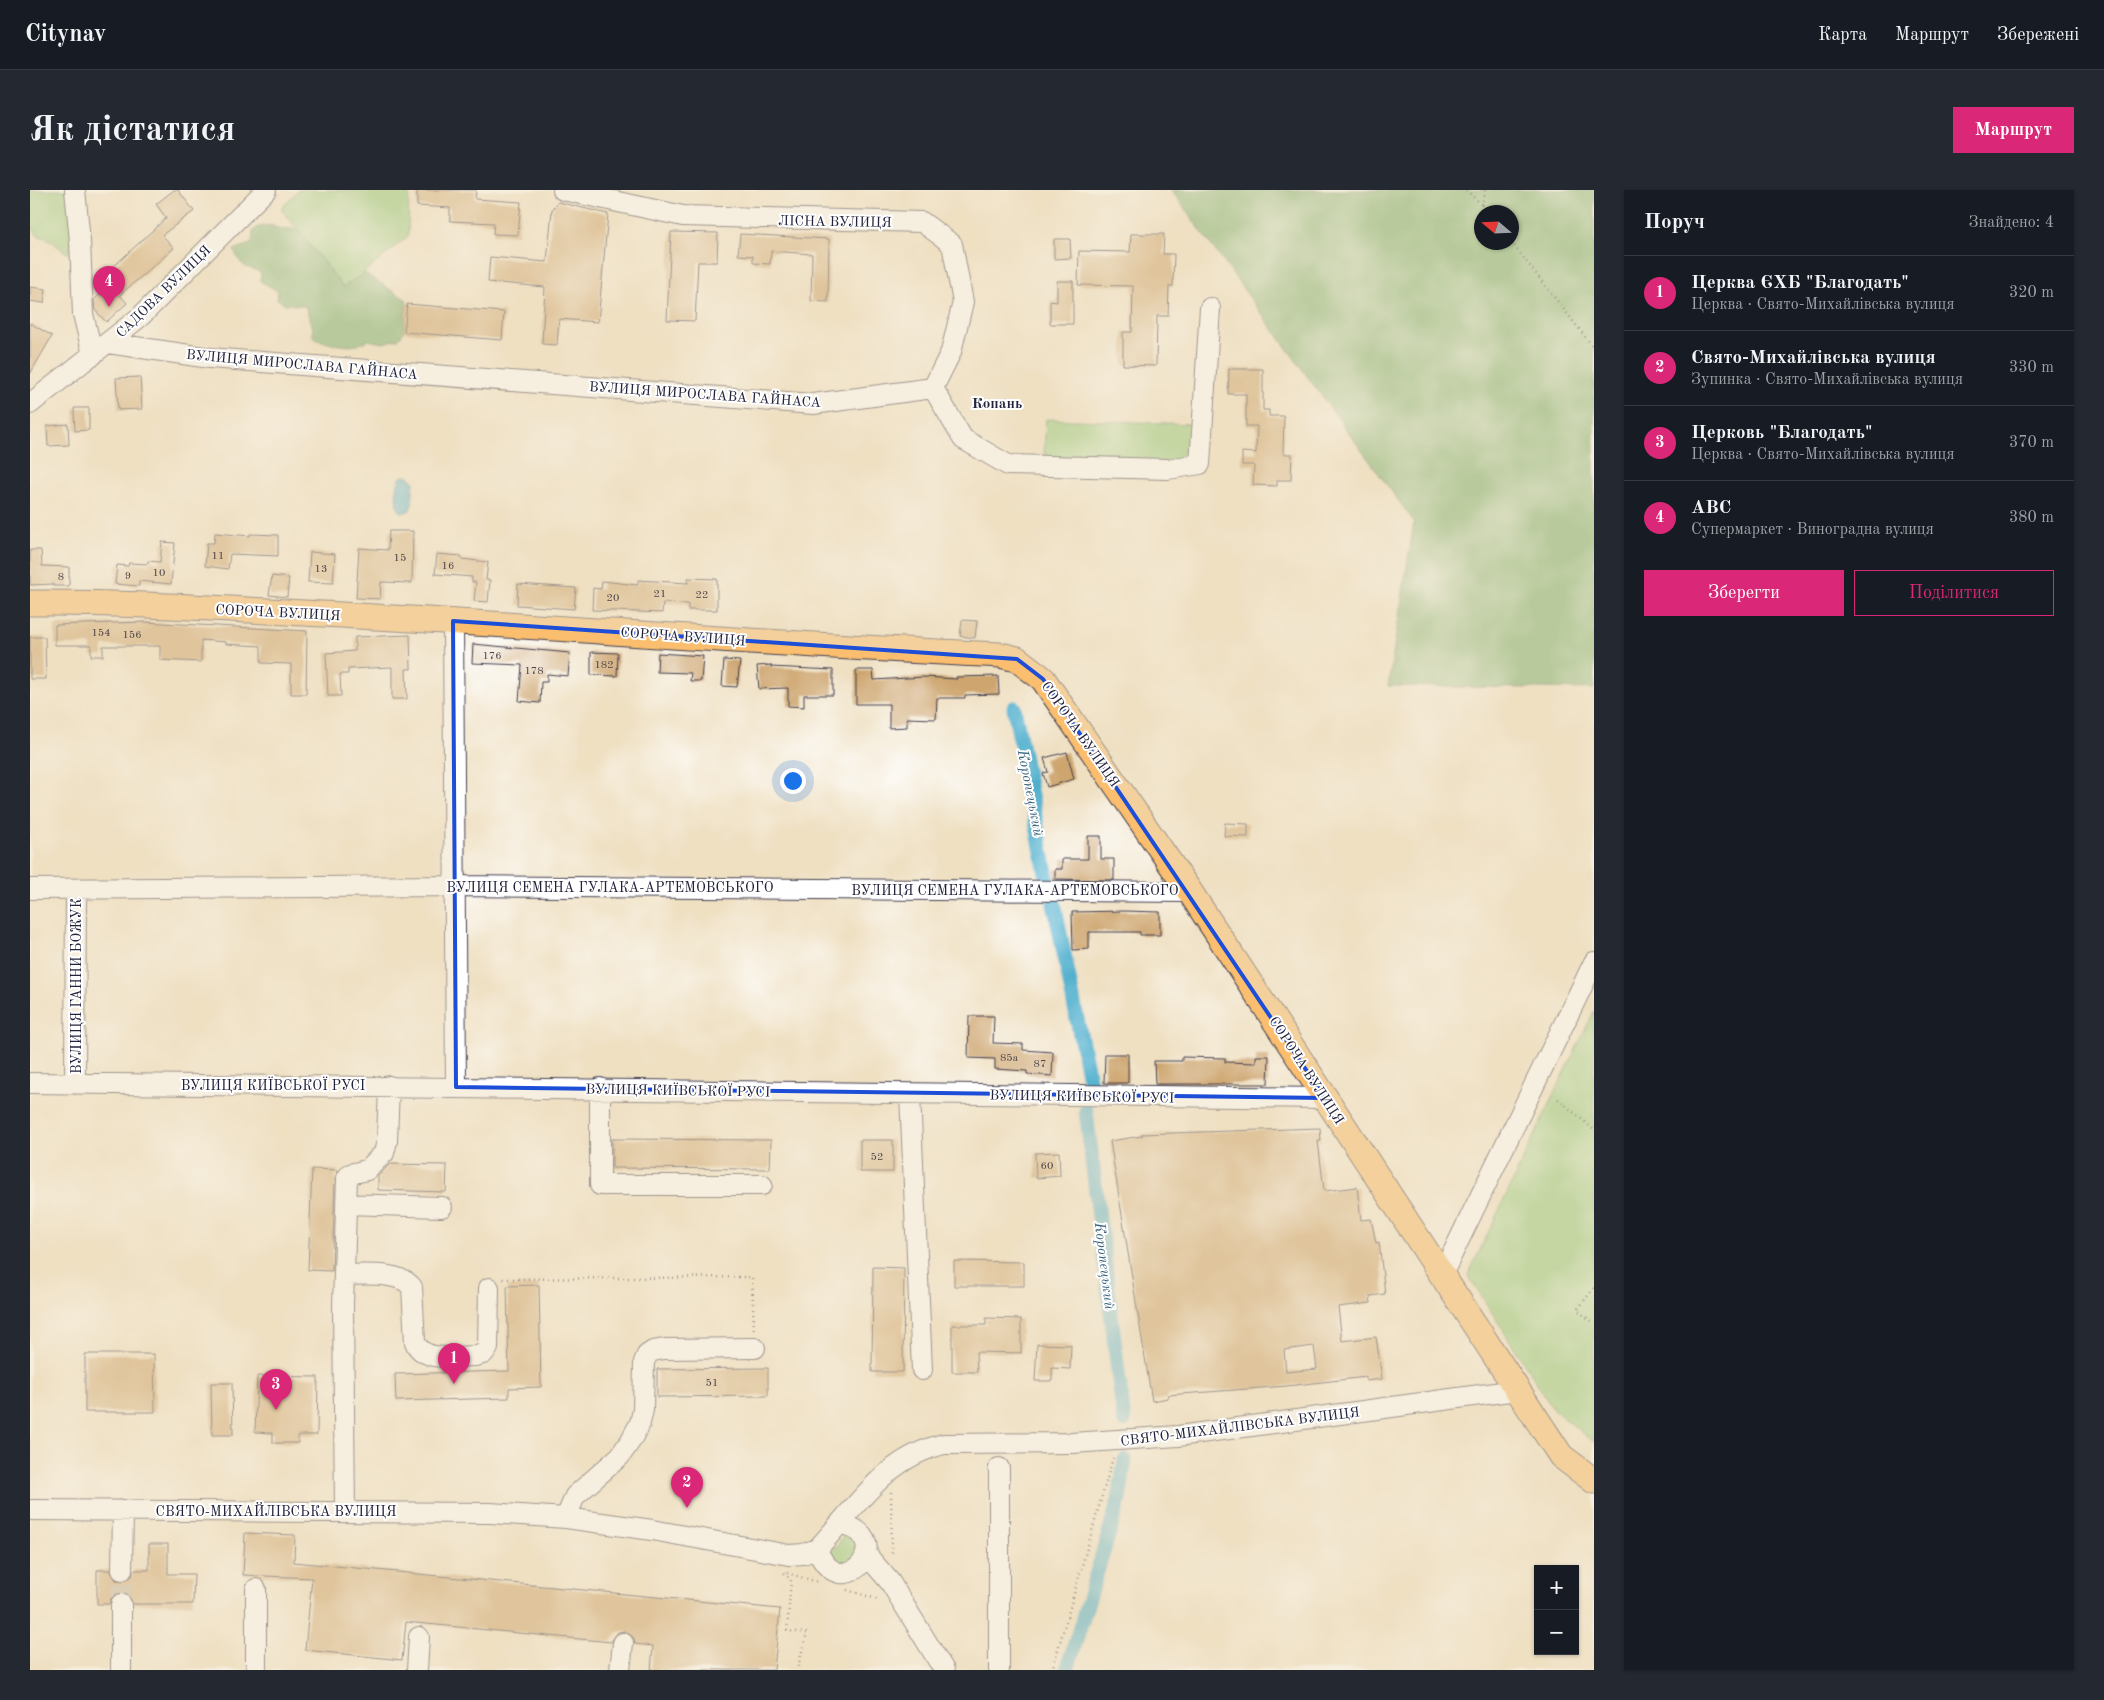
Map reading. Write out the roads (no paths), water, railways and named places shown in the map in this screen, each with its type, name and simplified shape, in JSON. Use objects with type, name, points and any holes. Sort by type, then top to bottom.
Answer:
[{"type":"main road","name":"СОРОЧА ВУЛИЦЯ","points":[[30,603],[116,604],[452,621],[891,650],[1000,655],[1017,659],[1043,679],[1190,892],[1561,1456],[1594,1481]]},
{"type":"street","points":[[75,190],[80,241],[83,314],[100,349]]},
{"type":"street","name":"САДОВА ВУЛИЦЯ","points":[[30,404],[142,316],[266,190]]},
{"type":"street","name":"ЛІСНА ВУЛИЦЯ","points":[[563,190],[683,216],[922,222],[952,244],[964,302],[951,352],[934,388]]},
{"type":"street","points":[[934,388],[963,439],[1008,465],[1168,469],[1200,464],[1210,308]]},
{"type":"street","name":"ВУЛИЦЯ МИРОСЛАВА ГАЙНАСА","points":[[100,349],[813,404],[934,388]]},
{"type":"street","points":[[452,621],[456,1087]]},
{"type":"street","name":"ВУЛИЦЯ СЕМЕНА ГУЛАКА-АРТЕМОВСЬКОГО","points":[[30,889],[454,886],[1190,892]]},
{"type":"street","name":"ВУЛИЦЯ ГАННИ БОЖУК","points":[[75,1084],[76,889]]},
{"type":"street","points":[[1442,1275],[1594,962]]},
{"type":"street","name":"ВУЛИЦЯ КИЇВСЬКОЇ РУСІ","points":[[30,1083],[600,1088],[910,1094],[1325,1098]]},
{"type":"street","points":[[345,1512],[344,1275],[347,1178],[350,1174],[367,1170],[384,1153],[387,1141],[389,1086]]},
{"type":"street","points":[[600,1088],[600,1185],[762,1185]]},
{"type":"street","points":[[910,1094],[922,1370]]},
{"type":"street","points":[[346,1204],[442,1207]]},
{"type":"street","points":[[344,1275],[393,1276],[408,1281],[412,1287],[415,1342],[417,1348],[423,1353],[432,1356],[476,1356],[483,1354],[488,1348],[489,1288]]},
{"type":"street","points":[[566,1518],[575,1496],[620,1456],[640,1423],[643,1410],[644,1362],[648,1355],[653,1351],[664,1349],[755,1348]]},
{"type":"street","name":"СВЯТО-МИХАЙЛІВСЬКА ВУЛИЦЯ","points":[[842,1523],[863,1496],[880,1478],[895,1466],[924,1449],[944,1444],[1072,1443],[1178,1436],[1517,1390]]},
{"type":"street","points":[[999,1468],[999,1670]]},
{"type":"street","name":"СВЯТО-МИХАЙЛІВСЬКА ВУЛИЦЯ","points":[[30,1510],[490,1513],[566,1518],[676,1534],[789,1555],[803,1554],[817,1549]]},
{"type":"street","points":[[122,1570],[123,1510]]},
{"type":"street","points":[[842,1523],[862,1535],[865,1541],[863,1560],[848,1573],[835,1572],[824,1564],[817,1549],[842,1523]]},
{"type":"street","points":[[863,1560],[890,1582],[944,1670]]},
{"type":"street","points":[[256,1589],[256,1670]]},
{"type":"street","points":[[121,1604],[121,1670]]},
{"type":"street","points":[[416,1670],[419,1637]]},
{"type":"street","points":[[620,1670],[623,1643]]},
{"type":"water","points":[[409,476],[414,482],[412,505],[409,511],[402,513],[397,506],[396,496],[400,478]]},
{"type":"waterway","name":"Коропецький","points":[[1014,708],[1047,878]]},
{"type":"waterway","name":"Коропецький","points":[[1054,903],[1090,1084]]},
{"type":"waterway","name":"Коропецький","points":[[1086,1111],[1124,1420]]},
{"type":"waterway","name":"Коропецький","points":[[1067,1670],[1119,1500],[1125,1460]]},
{"type":"tunnel","points":[[121,1604],[122,1570]]},
{"type":"place","name":"ABC","points":[[109,307]]},
{"type":"place","name":"Церква ЄХБ \"Благодать\"","points":[[454,1384]]},
{"type":"place","name":"Церковь \"Благодать\"","points":[[276,1410]]},
{"type":"place","name":"Свято-Михайлівська вулиця","points":[[687,1508]]},
{"type":"district","name":"Копань","points":[[997,403]]}]
